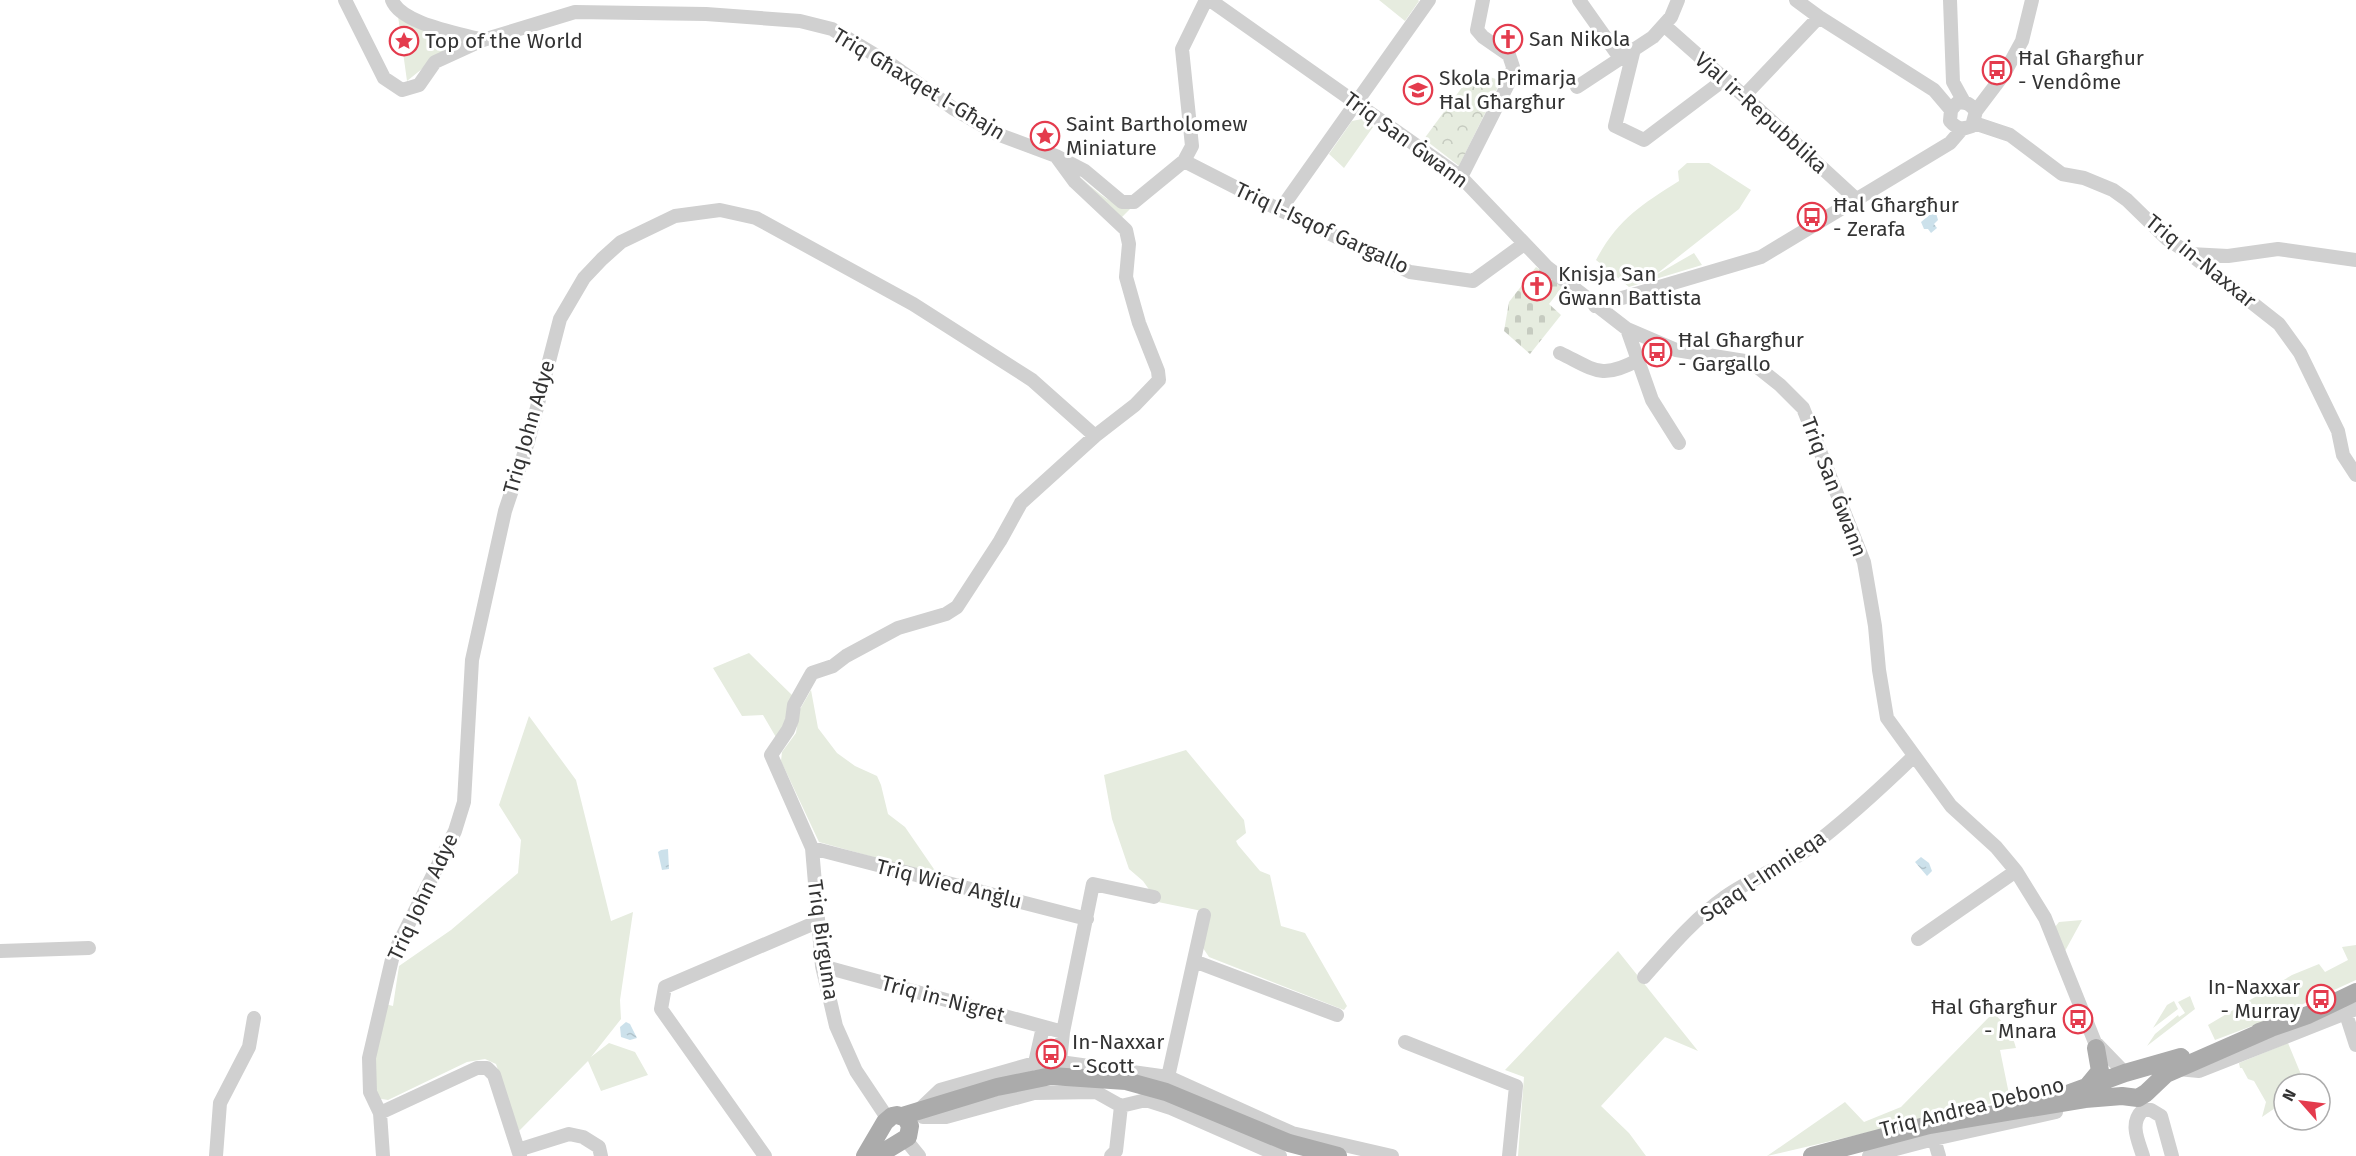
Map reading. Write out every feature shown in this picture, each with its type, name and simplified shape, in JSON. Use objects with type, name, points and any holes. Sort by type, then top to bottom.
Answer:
[{"type":"main road","points":[[2124,1080],[2308,1015],[2356,992]]},
{"type":"main road","points":[[2124,1080],[2138,1098],[2166,1074],[2271,1028]]},
{"type":"main road","points":[[2086,1094],[2100,1071],[2095,1044]]},
{"type":"main road","points":[[872,1152],[904,1125],[942,1105],[998,1087],[1051,1076],[1126,1081],[1166,1092],[1289,1143],[1338,1156]]},
{"type":"main road","points":[[2124,1080],[2148,1079],[2149,1089]]},
{"type":"main road","name":"Triq Andrea Debono","points":[[1812,1156],[1929,1125],[2086,1094],[2124,1080]]},
{"type":"street","name":"Triq Għaxqet l-Għajn","points":[[345,0],[384,78],[402,90],[419,85],[435,62],[483,40],[574,12],[706,14],[800,21],[832,29],[892,64],[954,110],[997,134],[1056,156],[1085,171],[1122,202],[1134,202],[1184,161]]},
{"type":"street","points":[[392,0],[395,8],[419,23],[483,40]]},
{"type":"street","points":[[1184,161],[1192,146],[1182,49],[1208,0]]},
{"type":"street","name":"Triq San Ġwann","points":[[1208,0],[1461,177],[1547,267],[1627,329],[1677,350],[1751,363],[1780,385],[1803,408],[1864,562],[1887,718],[1951,806],[1979,831],[2016,871],[2045,918],[2095,1044]]},
{"type":"street","points":[[1280,210],[1429,0]]},
{"type":"street","points":[[1461,177],[1508,84],[1513,67],[1509,55],[1483,37],[1477,30],[1483,0]]},
{"type":"street","points":[[1579,0],[1620,58]]},
{"type":"street","points":[[1577,87],[1653,37],[1665,26],[1678,0]]},
{"type":"street","points":[[1796,0],[1934,90],[1951,110]]},
{"type":"street","points":[[1950,0],[1953,82],[1964,102]]},
{"type":"street","points":[[1595,306],[1761,257],[1950,143],[1970,121],[2004,74],[2022,41],[2032,0]]},
{"type":"street","points":[[1744,96],[1819,17]]},
{"type":"street","name":"Vjal ir-Repubblika","points":[[1665,26],[1857,200]]},
{"type":"street","points":[[1634,49],[1615,126],[1644,140],[1725,79]]},
{"type":"street","points":[[1964,102],[1971,105],[1970,121],[1956,128],[1950,121],[1951,110],[1957,103],[1964,102]]},
{"type":"street","name":"Triq in-Naxxar","points":[[1970,121],[2010,135],[2062,174],[2084,178],[2113,190],[2127,200],[2167,239],[2190,254],[2279,324],[2300,353],[2337,431],[2343,455],[2356,475]]},
{"type":"street","points":[[1056,156],[1076,182],[1126,230],[1129,244],[1126,277],[1139,323],[1158,371],[1159,380],[1135,405],[1095,436]]},
{"type":"street","name":"Triq l-Isqof Gargallo","points":[[1184,161],[1410,272],[1473,281],[1524,244]]},
{"type":"street","name":"Triq John Adye","points":[[383,1156],[380,1113],[370,1092],[369,1058],[393,955],[454,831],[464,801],[472,660],[505,511],[528,442],[560,319],[584,278],[602,259],[621,242],[675,216],[720,210],[756,218],[913,304],[1032,380],[1095,436]]},
{"type":"street","points":[[2190,254],[2228,256],[2278,249],[2356,260]]},
{"type":"street","points":[[1627,329],[1652,400],[1679,443]]},
{"type":"street","points":[[1560,353],[1603,373],[1619,370],[1638,360]]},
{"type":"street","name":"Triq Birguma","points":[[919,1156],[904,1125],[856,1071],[836,1026],[822,966],[812,848],[771,755],[788,730],[794,705],[812,673],[833,666],[846,656],[898,628],[946,614],[957,607],[1000,541],[1021,503],[1095,436]]},
{"type":"street","name":"Sqaq l-Imnieqa","points":[[1644,977],[1702,914],[1762,874],[1805,851],[1862,805],[1914,756]]},
{"type":"street","name":"Triq Wied Anġlu","points":[[812,848],[1087,919]]},
{"type":"street","points":[[1918,939],[2016,871]]},
{"type":"street","points":[[1060,1062],[1093,884],[1154,897]]},
{"type":"street","points":[[1168,1077],[1204,915]]},
{"type":"street","points":[[765,1156],[661,1010],[665,987],[817,922]]},
{"type":"street","points":[[0,951],[89,948]]},
{"type":"street","points":[[1194,961],[1337,1015]]},
{"type":"street","name":"Triq in-Nigret","points":[[822,966],[1064,1032]]},
{"type":"street","points":[[2178,1069],[2199,1071],[2351,1012],[2356,1045]]},
{"type":"street","points":[[216,1156],[220,1103],[249,1047],[254,1018]]},
{"type":"street","points":[[1035,1063],[1043,1027]]},
{"type":"street","points":[[1405,1042],[1516,1086],[1509,1156]]},
{"type":"street","points":[[2095,1044],[2124,1080]]},
{"type":"street","points":[[904,1125],[940,1090],[1035,1063],[1060,1062],[1168,1077],[1292,1133],[1392,1156]]},
{"type":"street","points":[[380,1113],[477,1068],[488,1068],[494,1075],[519,1153],[569,1134],[583,1137],[599,1147],[601,1156]]},
{"type":"street","points":[[904,1125],[946,1117],[1034,1094],[1096,1092],[1121,1106],[1146,1100],[1170,1108],[1280,1156]]},
{"type":"street","name":"Triq Andrea Debono","points":[[1869,1156],[2065,1110],[2086,1094]]},
{"type":"street","points":[[1111,1156],[1116,1151],[1121,1106]]},
{"type":"street","points":[[2142,1156],[2135,1126],[2137,1115],[2143,1110],[2151,1110],[2161,1116],[2172,1156]]},
{"type":"street","points":[[1934,1139],[1939,1156]]},
{"type":"street","points":[[855,1156],[872,1152]]},
{"type":"green space","points":[[1379,0],[1418,0],[1419,1],[1405,21]]},
{"type":"green space","points":[[398,16],[469,42],[438,56],[407,81]]},
{"type":"green space","points":[[1474,71],[1501,81],[1459,166],[1424,139]]},
{"type":"green space","points":[[1362,119],[1373,127],[1344,168],[1329,154],[1352,121]]},
{"type":"green space","points":[[1687,163],[1709,163],[1751,190],[1739,209],[1654,276],[1694,253],[1702,265],[1629,287],[1596,260],[1622,223],[1679,181],[1678,171]]},
{"type":"green space","points":[[1080,177],[1110,200],[1131,208],[1121,218]]},
{"type":"green space","points":[[1536,267],[1563,286],[1549,304],[1561,315],[1530,354],[1504,331],[1509,302]]},
{"type":"green space","points":[[749,653],[793,696],[791,719],[777,739],[763,715],[742,716],[713,668]]},
{"type":"green space","points":[[811,690],[818,728],[837,753],[855,766],[877,776],[888,814],[905,827],[938,875],[819,842],[781,761],[782,752],[796,733],[799,711]]},
{"type":"green space","points":[[529,716],[576,780],[611,921],[633,912],[620,1000],[621,1019],[591,1057],[609,1043],[635,1052],[648,1075],[601,1091],[588,1061],[519,1131],[496,1064],[485,1059],[467,1062],[388,1100],[376,1098],[373,1072],[385,1004],[393,1006],[399,966],[451,930],[518,873],[521,840],[499,805]]},
{"type":"green space","points":[[1186,750],[1244,820],[1246,833],[1236,841],[1238,845],[1260,871],[1270,875],[1281,926],[1305,933],[1347,1006],[1344,1010],[1209,957],[1203,948],[1202,911],[1158,902],[1143,881],[1129,869],[1112,819],[1104,775]]},
{"type":"green space","points":[[2082,920],[2065,951],[2055,927],[2059,922]]},
{"type":"green space","points":[[2356,945],[2356,980],[2268,1020],[2215,1040],[2208,1025],[2292,975],[2319,964],[2325,972],[2348,960],[2342,947]]},
{"type":"green space","points":[[1618,951],[1698,1051],[1665,1037],[1601,1106],[1629,1133],[1646,1156],[1518,1156],[1524,1077],[1505,1070]]},
{"type":"green space","points":[[2190,996],[2195,1009],[2147,1046],[2155,1034],[2178,1015],[2179,1017],[2185,1013],[2178,1002]]},
{"type":"green space","points":[[2174,1001],[2178,1009],[2153,1028],[2167,1005]]},
{"type":"green space","points":[[1993,1013],[2008,1029],[2016,1048],[2000,1050],[2010,1099],[1767,1156],[1845,1102],[1864,1122],[1901,1107]]},
{"type":"green space","points":[[2288,1043],[2300,1072],[2272,1072],[2272,1110],[2262,1117],[2266,1102],[2254,1081],[2248,1079],[2239,1063]]},
{"type":"water","points":[[1932,213],[1936,213],[1938,220],[1934,224],[1937,228],[1931,233],[1928,229],[1924,229],[1921,222]]},
{"type":"water","points":[[668,849],[669,869],[662,870],[658,852]]},
{"type":"water","points":[[1921,857],[1929,863],[1932,871],[1927,876],[1915,862]]},
{"type":"water","points":[[626,1022],[630,1024],[637,1038],[630,1040],[621,1037],[620,1027]]},
{"type":"place","name":"San Nikola","points":[[1508,39]]},
{"type":"place","name":"Top of the World","points":[[404,41]]},
{"type":"place","name":"Ħal Għargħur - Vendôme","points":[[1997,70]]},
{"type":"place","name":"Skola Primarja Ħal Għargħur","points":[[1418,90]]},
{"type":"place","name":"Saint Bartholomew Miniature","points":[[1045,136]]},
{"type":"place","name":"Ħal Għargħur - Zerafa","points":[[1812,217]]},
{"type":"place","name":"Knisja San Ġwann Battista","points":[[1537,286]]},
{"type":"place","name":"Ħal Għargħur - Gargallo","points":[[1657,352]]},
{"type":"place","name":"In-Naxxar - Murray","points":[[2321,999]]},
{"type":"place","name":"Ħal Għargħur - Mnara","points":[[2078,1019]]},
{"type":"place","name":"In-Naxxar - Scott","points":[[1051,1054]]}]
